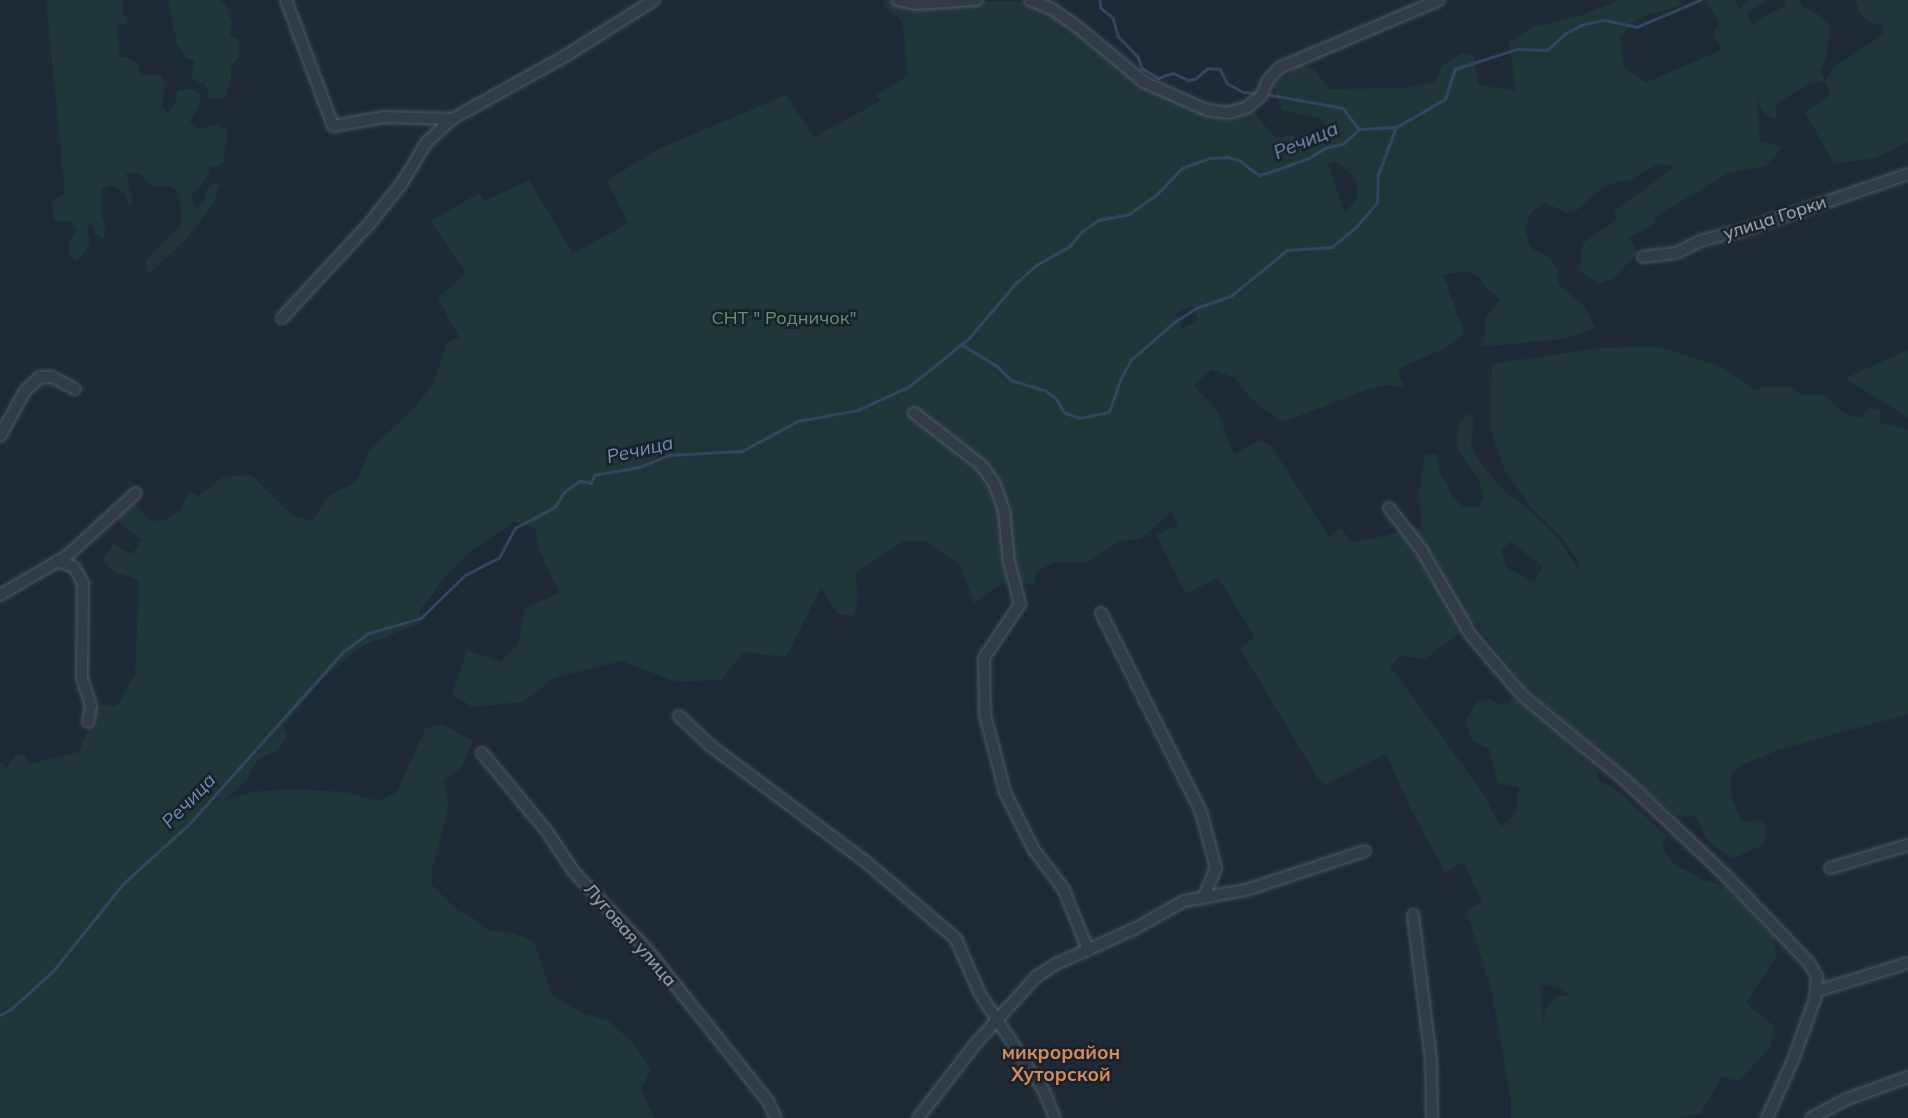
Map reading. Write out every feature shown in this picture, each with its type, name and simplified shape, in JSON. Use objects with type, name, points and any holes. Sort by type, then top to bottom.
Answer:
[{"type":"street","points":[[286,0],[333,126],[384,117],[452,119]]},
{"type":"street","points":[[282,318],[370,223],[402,183],[426,143],[452,119],[567,55],[654,0]]},
{"type":"street","points":[[900,2],[977,0]]},
{"type":"street","points":[[1030,0],[1052,9],[1079,28],[1144,82],[1207,110],[1228,113],[1246,108],[1261,96],[1279,68],[1439,0]]},
{"type":"street","name":"улица Горки","points":[[1643,257],[1676,253],[1703,240],[1908,174]]},
{"type":"street","points":[[0,436],[25,391],[40,376],[52,377],[75,390]]},
{"type":"street","points":[[914,413],[981,465],[994,483],[1004,511],[1009,562],[1020,604],[984,658],[985,715],[1005,792],[1034,850],[1063,887],[1088,950]]},
{"type":"street","points":[[0,595],[57,561],[136,493]]},
{"type":"street","points":[[1389,508],[1421,549],[1470,634],[1522,695],[1626,781],[1726,876],[1809,963],[1817,977],[1817,991],[1796,1052],[1768,1118]]},
{"type":"street","points":[[57,561],[74,566],[83,583],[82,678],[91,706],[88,722]]},
{"type":"street","points":[[1101,613],[1201,811],[1216,868],[1203,898]]},
{"type":"street","points":[[678,716],[711,746],[808,817],[936,919],[956,939],[980,994],[1044,1091],[1055,1118]]},
{"type":"street","name":"Луговая улица","points":[[482,753],[546,830],[575,872],[649,952],[768,1101],[776,1118]]},
{"type":"street","points":[[1830,868],[1908,845]]},
{"type":"street","points":[[918,1118],[977,1042],[1035,977],[1184,901],[1246,890],[1365,851]]},
{"type":"street","points":[[1413,915],[1431,1060],[1432,1118]]},
{"type":"street","points":[[1817,991],[1908,963]]},
{"type":"street","points":[[1811,1118],[1847,1099],[1908,1077]]},
{"type":"green space","points":[[46,0],[123,0],[122,17],[128,14],[127,23],[117,26],[120,57],[128,57],[137,64],[140,75],[160,75],[165,84],[162,105],[167,114],[175,104],[178,91],[190,89],[200,93],[200,103],[190,122],[198,129],[217,124],[227,130],[224,161],[216,168],[209,166],[209,175],[191,196],[196,208],[212,184],[221,184],[213,204],[190,235],[149,274],[145,261],[181,226],[180,194],[171,186],[152,186],[140,173],[126,173],[133,202],[129,207],[125,194],[112,185],[102,189],[101,214],[106,228],[103,238],[94,233],[92,221],[88,228],[89,246],[77,261],[69,255],[70,241],[77,229],[70,222],[54,221],[52,200],[65,194]]},
{"type":"green space","points":[[168,0],[221,0],[226,6],[232,24],[230,36],[238,38],[240,56],[231,66],[231,81],[225,98],[210,99],[204,82],[197,83],[191,76],[195,61],[186,58],[177,43]]},
{"type":"green space","name":"СНТ \" Родничок\"","points":[[885,0],[1054,2],[1146,77],[1216,106],[1244,100],[1275,138],[1293,135],[1298,149],[1306,138],[1330,134],[1322,119],[1282,110],[1273,85],[1301,64],[1315,70],[1329,89],[1401,88],[1435,82],[1442,66],[1461,53],[1474,55],[1478,85],[1516,91],[1509,42],[1531,28],[1582,15],[1620,0],[1678,0],[1682,5],[1639,18],[1620,36],[1623,65],[1645,83],[1721,50],[1714,34],[1719,21],[1704,0],[1736,0],[1739,11],[1743,3],[1749,0],[1769,0],[1746,13],[1752,24],[1786,5],[1784,0],[1798,0],[1803,7],[1819,15],[1830,25],[1826,60],[1820,70],[1825,81],[1809,84],[1776,104],[1776,119],[1765,115],[1757,99],[1760,141],[1782,147],[1766,166],[1729,173],[1655,217],[1656,223],[1629,238],[1638,252],[1614,278],[1599,284],[1579,271],[1583,243],[1617,220],[1614,211],[1675,167],[1656,164],[1633,179],[1604,186],[1576,211],[1566,213],[1544,202],[1530,214],[1525,231],[1531,248],[1551,258],[1557,270],[1558,285],[1584,305],[1595,328],[1564,339],[1481,347],[1486,332],[1485,319],[1500,299],[1488,290],[1478,276],[1466,271],[1443,275],[1464,333],[1444,349],[1397,369],[1404,387],[1387,385],[1367,390],[1282,422],[1250,398],[1235,378],[1212,369],[1194,386],[1217,410],[1234,455],[1260,440],[1272,447],[1329,537],[1341,528],[1351,542],[1388,535],[1414,526],[1422,530],[1419,494],[1425,455],[1437,454],[1440,472],[1452,495],[1463,507],[1478,507],[1484,498],[1478,478],[1460,454],[1456,442],[1459,423],[1467,414],[1474,417],[1471,443],[1479,462],[1502,488],[1548,527],[1577,566],[1572,573],[1580,564],[1562,538],[1531,508],[1504,469],[1490,428],[1492,364],[1600,348],[1657,346],[1720,366],[1755,390],[1765,386],[1791,387],[1801,395],[1823,394],[1847,415],[1861,418],[1869,408],[1881,411],[1880,423],[1908,429],[1908,714],[1779,750],[1741,765],[1731,774],[1732,799],[1742,822],[1760,820],[1767,828],[1763,845],[1732,859],[1707,840],[1696,816],[1676,816],[1525,687],[1474,622],[1425,659],[1400,656],[1390,666],[1481,790],[1501,827],[1516,813],[1519,788],[1498,783],[1489,749],[1472,740],[1466,720],[1476,702],[1490,699],[1501,705],[1509,702],[1511,697],[1547,723],[1594,765],[1599,781],[1621,793],[1666,836],[1662,846],[1672,863],[1705,881],[1724,885],[1775,938],[1776,957],[1746,1003],[1775,1027],[1769,1048],[1739,1081],[1722,1077],[1701,1113],[1678,1118],[1511,1118],[1511,1098],[1491,988],[1466,910],[1482,903],[1464,862],[1445,872],[1410,808],[1386,754],[1325,785],[1317,777],[1240,648],[1255,637],[1218,578],[1186,594],[1156,535],[1178,525],[1171,511],[1141,539],[1120,541],[1085,563],[1054,562],[1035,572],[1035,584],[1003,583],[974,603],[960,565],[924,541],[903,541],[856,573],[858,600],[854,616],[837,614],[821,587],[786,657],[744,652],[721,680],[676,682],[622,661],[554,678],[523,702],[472,707],[452,694],[467,650],[500,662],[518,644],[525,608],[559,593],[538,547],[536,529],[515,521],[471,551],[442,581],[420,610],[421,623],[362,646],[324,678],[283,726],[287,735],[278,750],[258,759],[249,776],[225,800],[251,792],[290,789],[346,792],[379,801],[397,792],[425,729],[442,724],[473,741],[461,768],[443,780],[449,804],[432,870],[432,885],[458,911],[469,915],[488,930],[513,933],[534,942],[552,995],[580,1012],[609,1021],[633,1043],[651,1069],[641,1090],[655,1118],[0,1118],[0,761],[7,768],[16,755],[26,755],[28,764],[79,752],[96,707],[102,704],[116,707],[135,675],[139,580],[112,571],[103,560],[113,544],[132,554],[142,540],[116,519],[121,510],[132,501],[150,520],[162,521],[179,512],[190,491],[198,496],[223,477],[251,475],[292,515],[312,521],[327,497],[357,481],[369,450],[414,409],[434,382],[446,344],[459,337],[438,298],[466,273],[431,221],[479,193],[485,201],[529,180],[573,254],[628,223],[607,181],[656,150],[786,95],[814,137],[880,101],[877,95],[908,75],[902,21],[883,4]],"holes":[[[1338,162],[1356,179],[1357,197],[1345,214],[1328,164]],[[1192,305],[1198,321],[1183,328],[1176,314]],[[1510,542],[1543,566],[1534,582],[1507,568],[1501,550]],[[1540,983],[1561,989],[1570,996],[1557,996],[1547,1005],[1543,1022]]]},
{"type":"green space","points":[[1855,0],[1908,0],[1908,142],[1876,158],[1834,164],[1805,112],[1831,94],[1825,81],[1834,67],[1884,34],[1881,23],[1873,24],[1860,14]]},
{"type":"green space","points":[[1908,350],[1908,418],[1845,378]]},
{"type":"waterway","name":"Речица","points":[[1100,0],[1101,8],[1113,18],[1118,36],[1138,57],[1142,68],[1158,78],[1173,73],[1188,80],[1195,79],[1208,68],[1220,69],[1227,83],[1243,92],[1259,93]]},
{"type":"waterway","name":"Речица","points":[[0,1015],[10,1010],[53,971],[123,884],[190,823],[344,651],[369,633],[421,618],[465,575],[499,558],[515,528],[555,507],[564,492],[580,481],[591,483],[594,475],[640,467],[668,455],[742,451],[798,421],[858,410],[910,386],[969,338],[1015,284],[1036,265],[1069,247],[1081,232],[1099,220],[1129,214],[1156,195],[1182,168],[1209,158],[1228,157],[1239,160],[1259,175],[1273,171],[1309,158],[1325,148],[1343,144],[1359,129],[1396,127],[1423,112],[1445,99],[1455,69],[1517,49],[1547,50],[1566,33],[1584,24],[1605,20],[1637,27],[1700,0]]},
{"type":"waterway","name":"Речица","points":[[1266,94],[1343,108],[1359,129]]},
{"type":"waterway","points":[[961,344],[997,366],[1011,380],[1046,391],[1056,398],[1064,412],[1080,418],[1109,412],[1120,380],[1131,360],[1173,323],[1196,308],[1231,296],[1287,250],[1332,247],[1355,228],[1377,203],[1378,175],[1396,127]]},
{"type":"district","name":"микрорайон Хуторской","points":[[1061,1064]]}]
